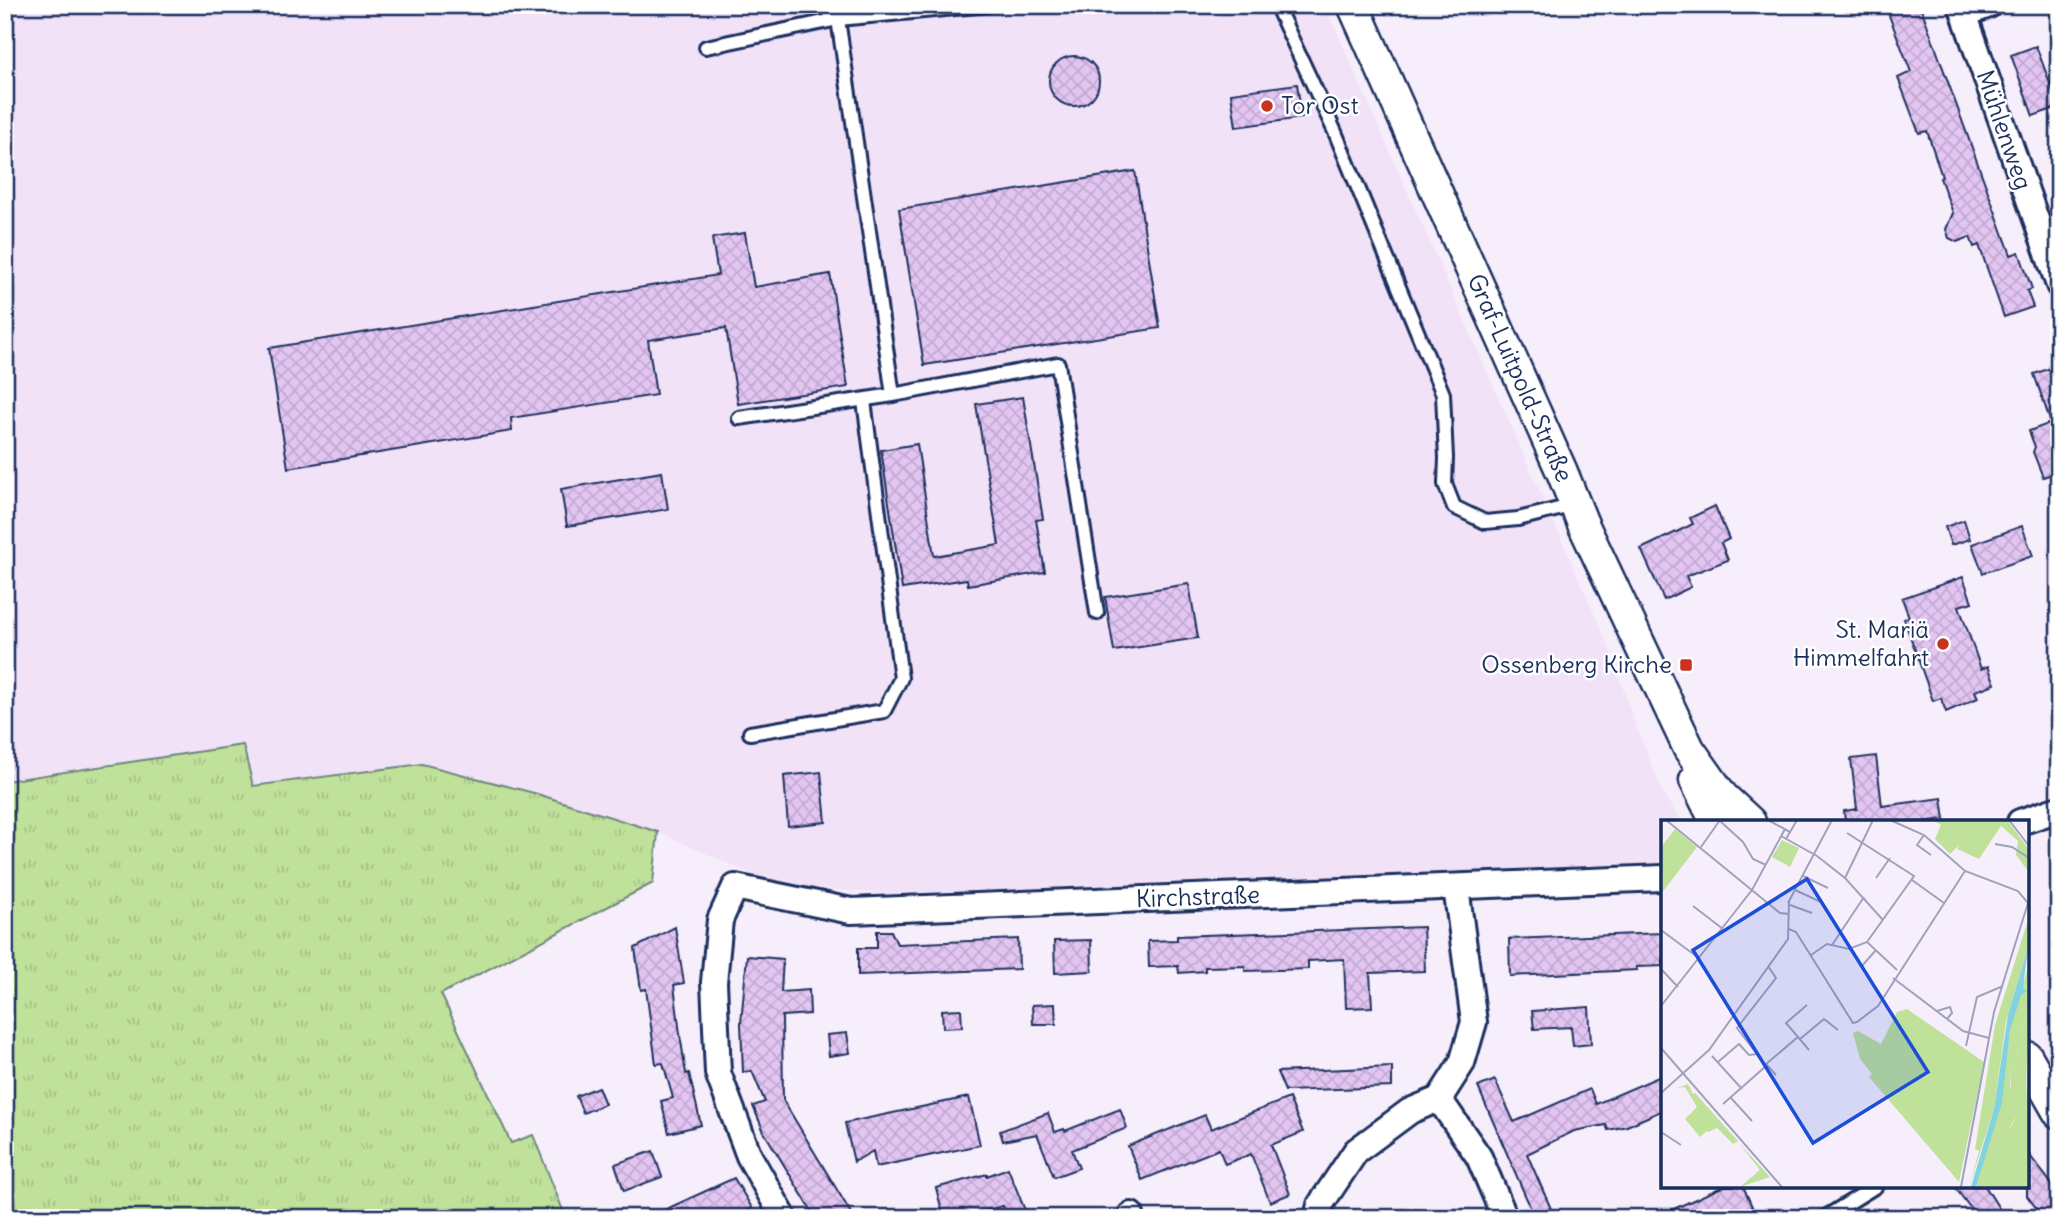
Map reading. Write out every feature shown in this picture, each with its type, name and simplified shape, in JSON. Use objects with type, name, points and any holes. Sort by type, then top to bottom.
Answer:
[{"type":"street","name":"Graf-Luitpold-Straße","points":[[1353,5],[1576,505],[1689,749],[1723,797],[1748,820]]},
{"type":"street","name":"Mühlenweg","points":[[1989,5],[1963,10],[2059,285]]},
{"type":"street","name":"Graf-Luitpold-Straße","points":[[1689,749],[1696,783],[1716,820]]},
{"type":"street","points":[[2026,820],[2059,809]]},
{"type":"street","name":"Kirchstraße","points":[[784,1218],[749,1156],[718,1073],[714,982],[716,958],[720,920],[735,887],[851,911],[1661,878]]},
{"type":"street","points":[[1317,1218],[1320,1205],[1356,1151],[1410,1111],[1439,1098],[1462,1063],[1474,1022],[1456,887]]},
{"type":"street","points":[[2031,1071],[2059,1113]]},
{"type":"street","points":[[1439,1098],[1479,1157],[1505,1218]]},
{"type":"lane","points":[[822,5],[838,19],[893,395]]},
{"type":"lane","points":[[706,47],[838,19],[988,5]]},
{"type":"lane","points":[[1276,5],[1335,132],[1443,394],[1446,458],[1444,484],[1454,507],[1485,522],[1518,519],[1576,505]]},
{"type":"lane","points":[[739,418],[864,401],[1058,364],[1097,613]]},
{"type":"lane","points":[[750,733],[884,711],[901,678],[864,401]]},
{"type":"lane","points":[[1824,1218],[1873,1188]]},
{"type":"shaded area","points":[[5,5],[1325,5],[1609,647],[1634,721],[1664,795],[1681,820],[1661,820],[1661,863],[882,894],[774,884],[658,832],[422,764],[252,786],[242,745],[5,781]]},
{"type":"green space","points":[[243,745],[253,786],[422,764],[534,793],[658,832],[653,883],[441,994],[511,1143],[533,1135],[566,1218],[5,1218],[5,781]]},
{"type":"building","points":[[1885,5],[1920,5],[2011,255],[2019,252],[2032,289],[2027,291],[2033,307],[2004,317],[1979,245],[1974,247],[1970,237],[1957,242],[1949,238],[1946,229],[1953,213],[1927,131],[1919,133],[1898,78],[1911,72]]},
{"type":"building","points":[[2036,46],[2059,107],[2033,116],[2011,55]]},
{"type":"building","points":[[1074,56],[1092,63],[1099,81],[1092,99],[1074,106],[1056,99],[1049,81],[1056,63]]},
{"type":"building","name":"Tor Ost","points":[[1297,84],[1302,118],[1236,127],[1231,93]]},
{"type":"building","points":[[1135,171],[1160,328],[924,365],[899,209]]},
{"type":"building","points":[[745,233],[754,287],[830,274],[848,387],[738,404],[726,328],[648,340],[656,395],[511,418],[512,431],[288,468],[269,348],[718,275],[712,238]]},
{"type":"building","points":[[2059,365],[2059,472],[2043,477],[2033,452],[2035,447],[2029,431],[2051,423],[2034,374]]},
{"type":"building","points":[[1023,397],[1043,519],[1036,520],[1045,572],[968,585],[967,579],[902,589],[881,450],[917,444],[934,556],[999,545],[976,404]]},
{"type":"building","points":[[662,472],[668,509],[567,526],[561,489]]},
{"type":"building","points":[[1715,506],[1729,539],[1721,543],[1728,560],[1686,576],[1691,587],[1664,600],[1641,549],[1693,524],[1690,518]]},
{"type":"building","points":[[1964,520],[1970,539],[1951,545],[1945,527]]},
{"type":"building","points":[[2022,526],[2033,556],[1983,573],[1972,544]]},
{"type":"building","name":"St. Mariä Himmelfahrt","points":[[1963,577],[1972,602],[1959,606],[1981,669],[1988,666],[1995,684],[1975,691],[1978,698],[1946,712],[1941,698],[1933,701],[1904,619],[1909,617],[1902,598]]},
{"type":"building","points":[[1189,584],[1198,638],[1114,651],[1105,597]]},
{"type":"building","points":[[1876,756],[1882,806],[1942,798],[1945,819],[1845,820],[1844,811],[1857,809],[1851,759]]},
{"type":"building","points":[[821,772],[826,822],[788,826],[784,776]]},
{"type":"building","points":[[675,927],[684,983],[674,985],[680,1034],[686,1074],[689,1073],[701,1125],[669,1133],[661,1101],[673,1098],[663,1063],[656,1064],[646,989],[641,990],[635,948]]},
{"type":"building","points":[[1423,927],[1425,971],[1370,973],[1372,1007],[1346,1008],[1344,959],[1308,961],[1308,969],[1245,971],[1245,966],[1205,967],[1205,971],[1179,973],[1178,966],[1149,967],[1148,941],[1177,940],[1177,936]]},
{"type":"building","points":[[877,931],[891,931],[897,944],[1018,939],[1019,969],[858,975],[858,948],[877,948]]},
{"type":"building","points":[[1661,933],[1661,966],[1636,967],[1637,970],[1510,976],[1509,939]]},
{"type":"building","points":[[1091,940],[1092,971],[1055,973],[1054,941]]},
{"type":"building","points":[[747,956],[783,959],[781,992],[809,990],[810,1014],[782,1016],[783,1100],[854,1218],[816,1218],[764,1132],[753,1106],[765,1102],[752,1071],[743,1072],[741,1023]]},
{"type":"building","points":[[1055,1004],[1056,1024],[1033,1024],[1032,1005]]},
{"type":"building","points":[[1589,1007],[1591,1044],[1573,1046],[1571,1027],[1534,1029],[1532,1011]]},
{"type":"building","points":[[961,1009],[962,1027],[943,1028],[942,1010]]},
{"type":"building","points":[[847,1033],[850,1053],[829,1056],[827,1035]]},
{"type":"building","points":[[1392,1067],[1392,1087],[1285,1091],[1277,1072]]},
{"type":"building","points":[[1661,1076],[1661,1111],[1627,1126],[1608,1130],[1606,1125],[1574,1131],[1527,1154],[1555,1218],[1535,1218],[1478,1087],[1495,1080],[1514,1122],[1590,1089],[1596,1104]]},
{"type":"building","points":[[598,1087],[605,1104],[583,1113],[576,1096]]},
{"type":"building","points":[[969,1097],[980,1145],[876,1167],[873,1151],[854,1162],[845,1123]]},
{"type":"building","points":[[1289,1098],[1303,1132],[1271,1145],[1290,1194],[1270,1202],[1251,1154],[1225,1164],[1219,1149],[1142,1180],[1128,1146],[1205,1115],[1211,1129]]},
{"type":"building","points":[[1120,1109],[1127,1128],[1072,1150],[1079,1168],[1054,1177],[1037,1134],[1003,1141],[1000,1131],[1048,1113],[1055,1132],[1065,1131]]},
{"type":"building","points":[[653,1151],[662,1177],[624,1191],[615,1164]]},
{"type":"building","points":[[2029,1155],[2059,1193],[2059,1218],[2044,1218],[2027,1196]]},
{"type":"building","points":[[1008,1168],[1028,1218],[1008,1218],[1003,1206],[958,1218],[944,1218],[936,1188]]},
{"type":"building","points":[[734,1178],[752,1208],[737,1218],[647,1218]]},
{"type":"building","points":[[1720,1188],[1744,1188],[1757,1218],[1654,1218]]},
{"type":"building","points":[[1956,1188],[1986,1188],[2005,1218],[1978,1218]]},
{"type":"place","name":"Tor Ost","points":[[1267,106]]},
{"type":"place","name":"St. Mariä Himmelfahrt","points":[[1943,644]]},
{"type":"place","name":"Ossenberg Kirche","points":[[1686,665]]}]
